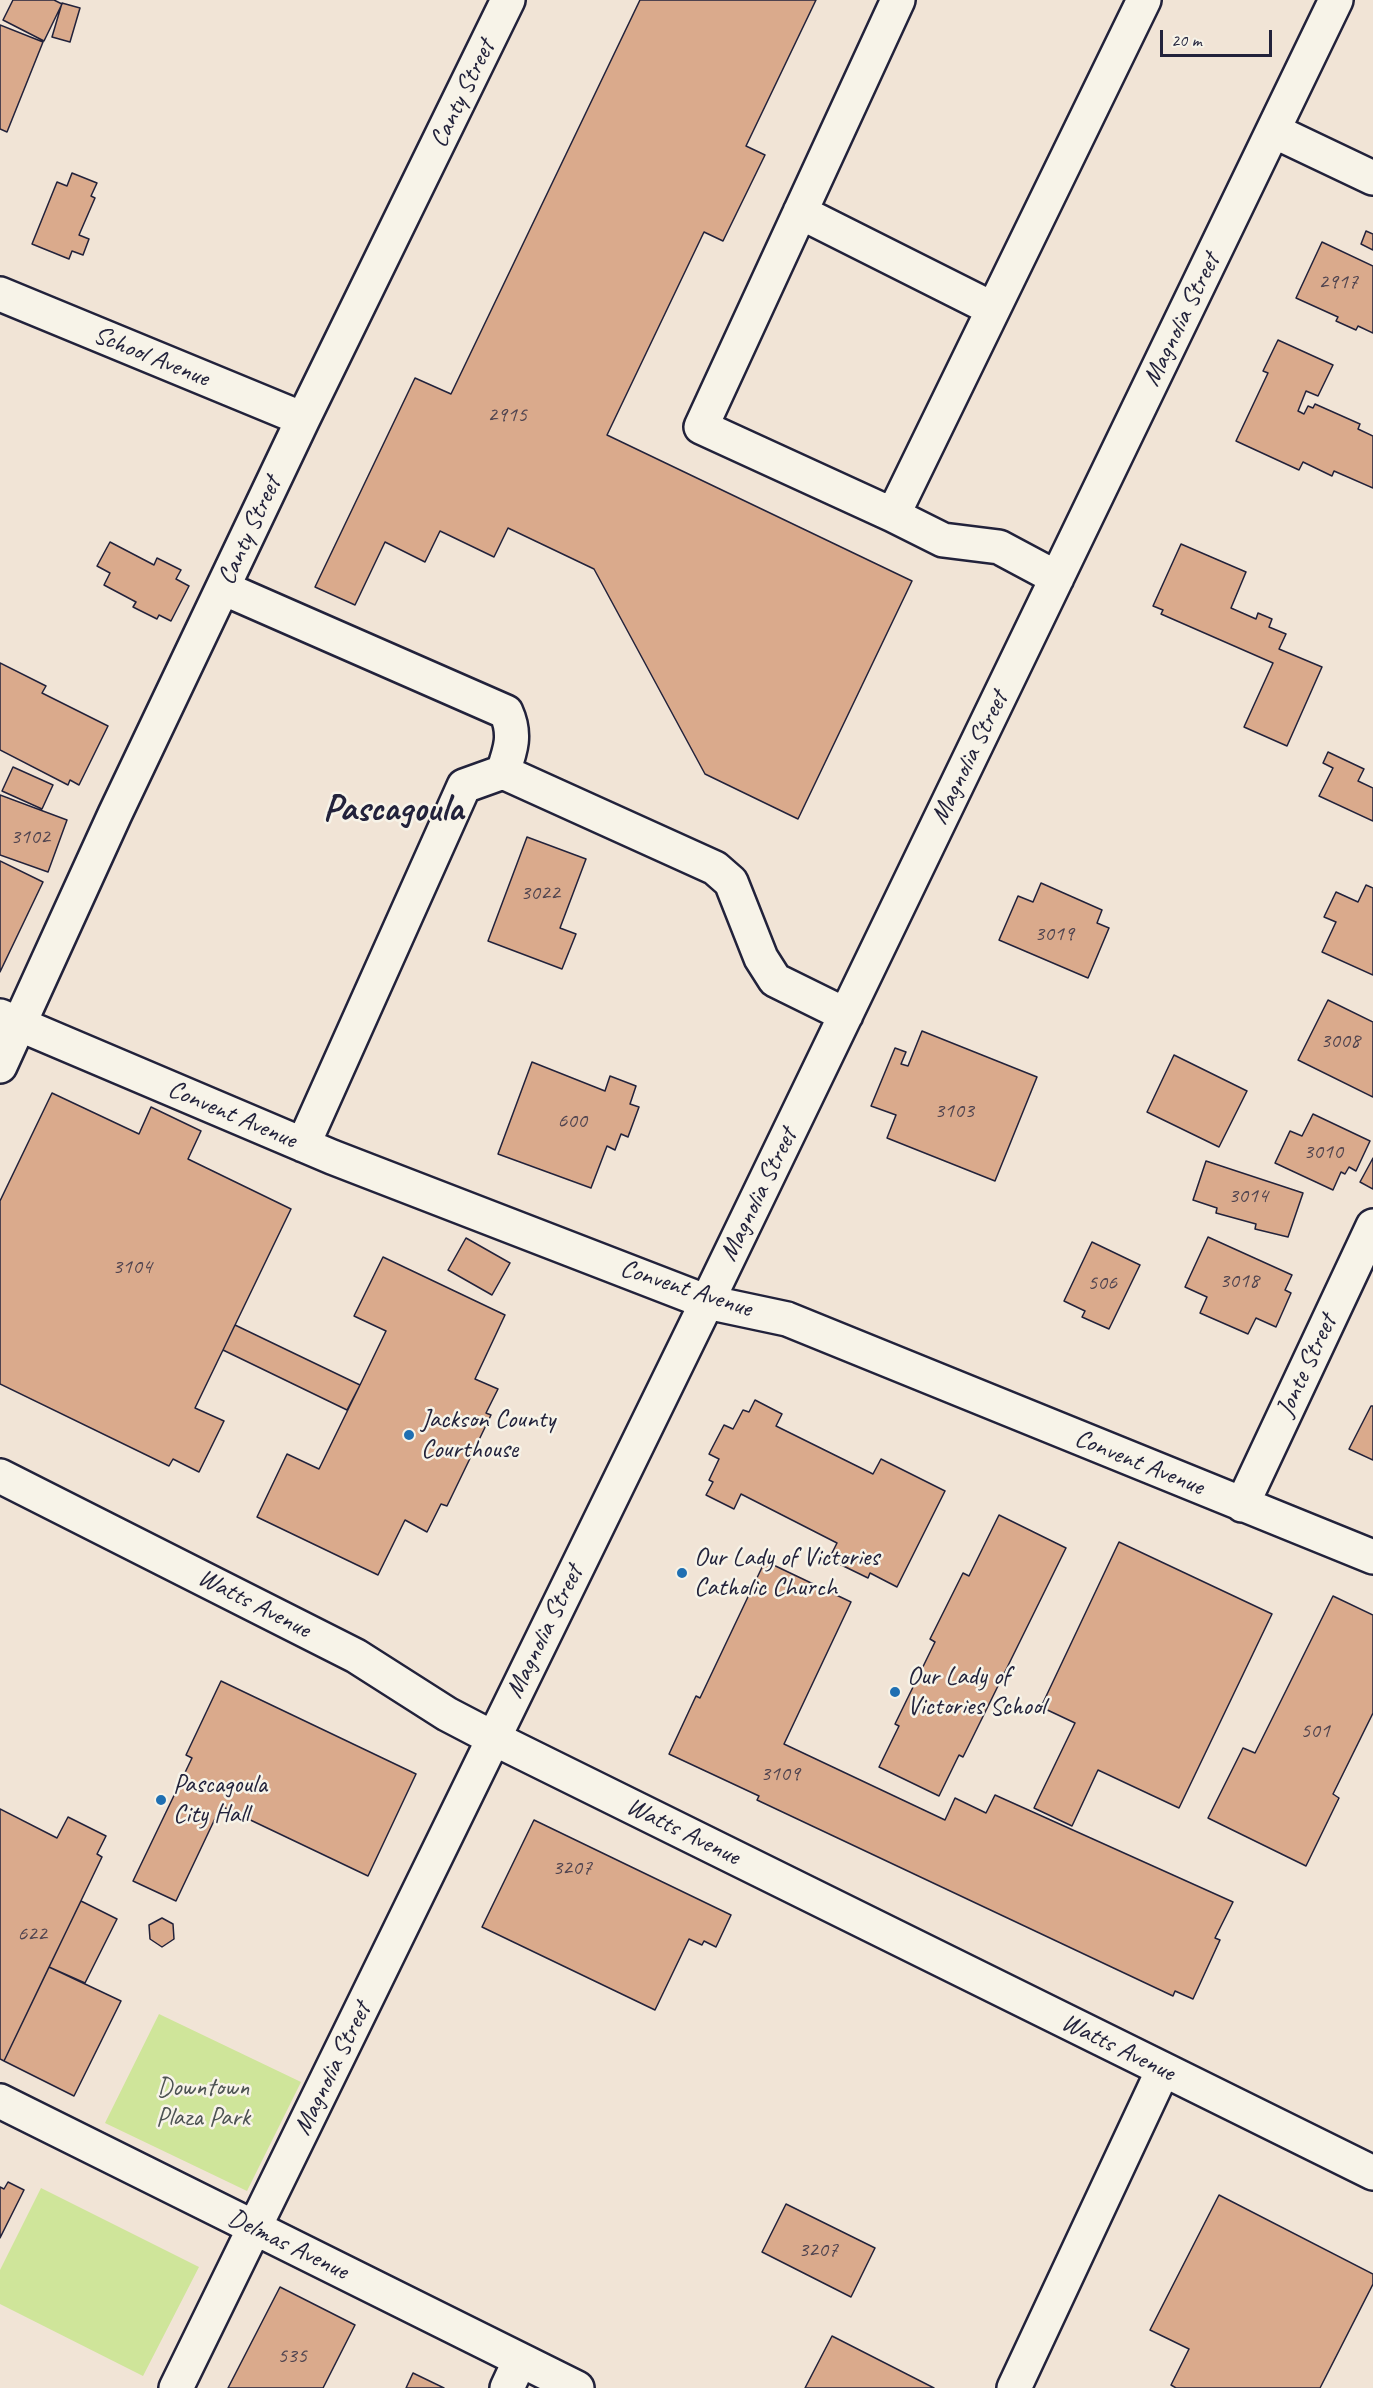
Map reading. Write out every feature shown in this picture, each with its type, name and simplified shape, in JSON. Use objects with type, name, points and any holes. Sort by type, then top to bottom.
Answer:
[{"type":"street","name":"Canty Street","points":[[0,1066],[10,1020],[223,588],[508,0]]},
{"type":"street","points":[[898,0],[701,427],[943,540],[999,546],[1057,578]]},
{"type":"street","points":[[893,515],[1144,0]]},
{"type":"street","name":"Magnolia Street","points":[[176,2388],[256,2229],[707,1302],[1336,0]]},
{"type":"street","points":[[1274,131],[1373,178]]},
{"type":"street","points":[[800,212],[993,309]]},
{"type":"street","name":"School Avenue","points":[[0,294],[303,419]]},
{"type":"street","points":[[223,588],[506,712],[513,728],[512,747],[503,772]]},
{"type":"street","points":[[303,1145],[464,786],[503,772],[715,868],[731,882],[761,958],[775,980],[846,1015]]},
{"type":"street","name":"Convent Avenue","points":[[10,1020],[303,1145],[707,1302],[787,1319],[1373,1557]]},
{"type":"street","name":"Jonte Street","points":[[1242,1505],[1373,1226]]},
{"type":"street","name":"Watts Avenue","points":[[0,1476],[356,1656],[447,1714],[493,1738],[1373,2173]]},
{"type":"street","points":[[1016,2387],[1163,2070]]},
{"type":"street","name":"Delmas Avenue","points":[[0,2101],[256,2229],[513,2374],[577,2388]]},
{"type":"green space","name":"Downtown Plaza Park","points":[[159,2014],[301,2082],[247,2191],[105,2123]]},
{"type":"green space","points":[[41,2188],[199,2267],[143,2376],[0,2304],[0,2270]]},
{"type":"building","points":[[13,0],[54,0],[62,4],[44,41],[3,20]]},
{"type":"building","points":[[640,0],[816,0],[746,146],[765,155],[723,241],[704,232],[607,435],[912,581],[798,819],[705,774],[594,569],[508,528],[494,557],[440,531],[425,562],[385,542],[355,605],[315,587],[415,378],[451,394]]},
{"type":"building","points":[[62,3],[80,8],[70,42],[52,37]]},
{"type":"building","points":[[0,25],[43,42],[7,132],[0,129]]},
{"type":"building","points":[[72,173],[97,183],[91,196],[95,198],[79,235],[89,239],[83,255],[72,251],[69,259],[32,244],[57,182],[67,186]]},
{"type":"building","points":[[1366,231],[1373,234],[1373,250],[1361,244]]},
{"type":"building","points":[[1322,242],[1373,266],[1373,333],[1358,326],[1356,330],[1336,321],[1338,317],[1296,298]]},
{"type":"building","points":[[1278,340],[1333,365],[1318,396],[1306,391],[1298,411],[1304,414],[1308,406],[1313,408],[1315,404],[1360,424],[1358,429],[1373,436],[1373,488],[1334,471],[1332,476],[1303,462],[1299,470],[1236,441],[1268,373],[1263,371]]},
{"type":"building","points":[[110,542],[154,565],[157,558],[181,570],[176,579],[189,586],[171,621],[159,615],[157,619],[133,607],[136,602],[104,585],[110,573],[97,566]]},
{"type":"building","points":[[1181,544],[1246,572],[1231,608],[1256,619],[1258,613],[1272,619],[1269,627],[1286,634],[1279,649],[1322,667],[1287,746],[1244,727],[1273,663],[1161,614],[1163,610],[1153,606]]},
{"type":"building","points":[[0,663],[46,686],[42,693],[108,726],[79,785],[70,780],[68,785],[0,750]]},
{"type":"building","points":[[1328,752],[1364,769],[1358,781],[1373,788],[1373,821],[1319,796],[1333,768],[1323,763]]},
{"type":"building","points":[[13,767],[53,785],[42,809],[2,791]]},
{"type":"building","points":[[0,795],[67,820],[48,872],[0,855]]},
{"type":"building","points":[[527,837],[586,859],[560,928],[576,934],[562,969],[488,941]]},
{"type":"building","points":[[0,861],[43,882],[0,972]]},
{"type":"building","points":[[1041,883],[1102,910],[1097,923],[1109,928],[1088,978],[999,940],[1018,896],[1033,902]]},
{"type":"building","points":[[1366,885],[1373,888],[1373,975],[1322,952],[1336,922],[1324,917],[1336,892],[1358,902]]},
{"type":"building","points":[[1328,1000],[1373,1022],[1373,1097],[1298,1060]]},
{"type":"building","points":[[922,1031],[1037,1077],[995,1181],[887,1138],[896,1115],[871,1106],[895,1048],[906,1052],[901,1064],[908,1066]]},
{"type":"building","points":[[1174,1055],[1247,1091],[1219,1147],[1147,1112]]},
{"type":"building","points":[[532,1062],[605,1091],[610,1076],[636,1086],[630,1104],[639,1107],[628,1137],[621,1134],[615,1150],[607,1146],[591,1188],[498,1154]]},
{"type":"building","points":[[52,1093],[139,1134],[151,1107],[201,1131],[188,1159],[291,1209],[195,1408],[224,1421],[199,1472],[173,1459],[169,1466],[0,1384],[0,1201]]},
{"type":"building","points":[[1313,1114],[1370,1141],[1356,1171],[1349,1167],[1345,1174],[1341,1172],[1333,1190],[1275,1163],[1290,1131],[1302,1136]]},
{"type":"building","points":[[1373,1158],[1373,1189],[1360,1182]]},
{"type":"building","points":[[1206,1161],[1303,1193],[1288,1237],[1255,1229],[1256,1224],[1216,1213],[1217,1208],[1193,1200]]},
{"type":"building","points":[[1208,1237],[1292,1275],[1285,1290],[1291,1293],[1276,1327],[1256,1318],[1248,1334],[1200,1313],[1207,1297],[1185,1287]]},
{"type":"building","points":[[466,1238],[510,1263],[492,1295],[448,1270]]},
{"type":"building","points":[[1092,1242],[1140,1265],[1109,1329],[1082,1317],[1085,1311],[1064,1301]]},
{"type":"building","name":"Jackson County Courthouse","points":[[383,1257],[505,1315],[475,1379],[498,1389],[486,1413],[491,1415],[447,1506],[441,1504],[427,1532],[405,1520],[378,1575],[257,1517],[287,1454],[319,1469],[360,1385],[386,1331],[354,1316]]},
{"type":"building","points":[[235,1325],[360,1385],[347,1410],[223,1350]]},
{"type":"building","points":[[755,1400],[782,1414],[776,1426],[873,1474],[881,1459],[945,1491],[897,1587],[870,1573],[868,1578],[829,1559],[837,1543],[741,1494],[734,1509],[706,1495],[713,1482],[709,1480],[719,1459],[709,1454],[724,1425],[733,1429],[743,1410],[749,1412]]},
{"type":"building","points":[[1373,1406],[1373,1460],[1349,1449]]},
{"type":"building","points":[[999,1515],[1066,1548],[963,1757],[959,1755],[939,1796],[879,1767],[899,1726],[895,1724],[935,1642],[930,1639],[963,1573],[969,1576]]},
{"type":"building","points":[[1119,1542],[1272,1614],[1179,1808],[1098,1770],[1072,1826],[1034,1808],[1075,1723],[1041,1707]]},
{"type":"building","points":[[765,1561],[851,1602],[784,1744],[945,1820],[955,1798],[986,1813],[995,1795],[1233,1902],[1215,1938],[1220,1940],[1193,1999],[1175,1991],[1173,1996],[757,1800],[759,1796],[669,1754],[696,1696],[700,1698]]},
{"type":"building","points":[[1333,1596],[1373,1615],[1373,1713],[1333,1794],[1339,1798],[1306,1866],[1208,1818],[1243,1748],[1255,1753]]},
{"type":"building","points":[[221,1681],[416,1774],[368,1876],[221,1806],[176,1901],[133,1881],[192,1758],[186,1755]]},
{"type":"building","points":[[0,1809],[57,1838],[68,1817],[106,1836],[97,1854],[102,1857],[4,2061],[0,2059]]},
{"type":"building","points":[[534,1820],[731,1915],[716,1947],[704,1941],[702,1945],[689,1939],[655,2010],[482,1927]]},
{"type":"building","points":[[81,1901],[117,1919],[85,1983],[49,1967]]},
{"type":"building","points":[[162,1918],[173,1924],[174,1939],[162,1947],[150,1939],[149,1925]]},
{"type":"building","points":[[49,1967],[121,2001],[74,2096],[4,2061]]},
{"type":"building","points":[[8,2182],[24,2190],[0,2238],[0,2187],[4,2189]]},
{"type":"building","points":[[1219,2195],[1373,2274],[1373,2284],[1320,2388],[1176,2388],[1171,2385],[1189,2349],[1150,2330]]},
{"type":"building","points":[[786,2204],[875,2248],[851,2297],[762,2252]]},
{"type":"building","points":[[280,2287],[355,2325],[323,2388],[228,2388]]},
{"type":"building","points":[[832,2336],[934,2388],[805,2388]]},
{"type":"building","points":[[413,2373],[444,2388],[406,2388]]},
{"type":"place","name":"Jackson County Courthouse","points":[[409,1435]]},
{"type":"place","name":"Our Lady of Victories Catholic Church","points":[[682,1573]]},
{"type":"place","name":"Our Lady of Victories School","points":[[895,1692]]},
{"type":"place","name":"Pascagoula City Hall","points":[[161,1800]]},
{"type":"district","name":"Pascagoula","points":[[393,810]]}]
